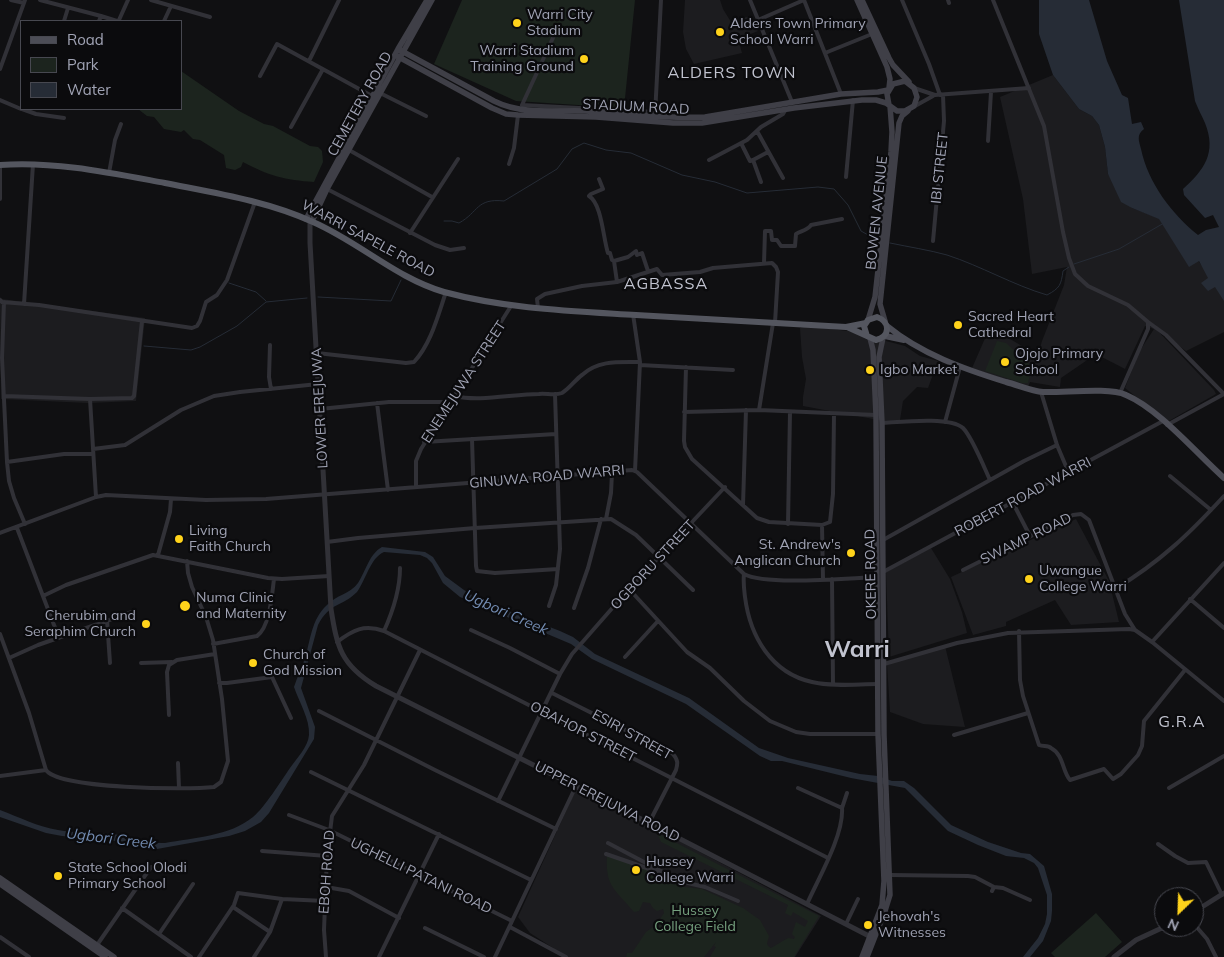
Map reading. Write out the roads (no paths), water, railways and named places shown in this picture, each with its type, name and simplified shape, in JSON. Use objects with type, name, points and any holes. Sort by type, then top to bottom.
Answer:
[{"type":"highway","name":"WARRI SAPELE ROAD","points":[[0,165],[34,164],[69,167],[109,173],[255,202],[290,212],[309,220],[350,242],[403,275],[446,292],[512,306],[846,327],[867,322]]},
{"type":"highway","points":[[877,317],[886,324],[884,337],[876,340],[868,337],[864,330],[867,322],[877,317]]},
{"type":"highway","name":"WARRI SAPELE ROAD","points":[[846,327],[868,337]]},
{"type":"main road","name":"CEMETERY ROAD","points":[[309,220],[380,93],[427,0]]},
{"type":"main road","name":"CEMETERY ROAD","points":[[309,220],[372,96],[432,0]]},
{"type":"main road","points":[[857,0],[887,67],[890,79],[886,97],[889,105],[901,112],[911,108],[917,97],[912,86],[893,65],[862,0]]},
{"type":"main road","name":"STADIUM ROAD","points":[[399,54],[492,108],[506,114],[520,110],[585,111],[655,114],[687,118],[717,116],[841,94],[878,92],[888,89]]},
{"type":"main road","points":[[888,89],[899,81],[912,86]]},
{"type":"main road","name":"STADIUM ROAD","points":[[520,110],[596,118],[688,123],[717,121],[853,100],[876,100],[889,105]]},
{"type":"main road","name":"BOWEN AVENUE","points":[[867,322],[874,297],[891,152],[892,132],[889,105]]},
{"type":"main road","name":"BOWEN AVENUE","points":[[886,324],[881,310],[881,295],[899,123],[902,116],[911,108]]},
{"type":"main road","points":[[886,324],[905,341]]},
{"type":"main road","name":"OKERE ROAD","points":[[867,957],[890,895],[878,734],[876,415],[873,350],[868,337]]},
{"type":"main road","points":[[884,337],[905,341],[960,367],[1042,392],[1120,393],[1139,401],[1223,475]]},
{"type":"main road","name":"OKERE ROAD","points":[[862,957],[882,905],[884,889],[883,787],[886,778],[882,423],[879,357],[884,337]]},
{"type":"main road","points":[[0,878],[114,957]]},
{"type":"main road","points":[[0,884],[105,957]]},
{"type":"street","points":[[0,69],[24,2],[11,0]]},
{"type":"street","points":[[40,0],[100,19]]},
{"type":"street","points":[[119,20],[128,0]]},
{"type":"street","points":[[151,0],[210,17]]},
{"type":"street","points":[[310,61],[339,0]]},
{"type":"street","points":[[655,114],[661,0]]},
{"type":"street","points":[[750,0],[792,102]]},
{"type":"street","points":[[758,20],[804,0],[841,94]]},
{"type":"street","name":"IBI STREET","points":[[902,0],[929,64],[939,95],[944,121],[933,241]]},
{"type":"street","points":[[993,0],[1046,132],[1063,232],[1069,258],[1076,274],[1088,286],[1128,305],[1166,335],[1224,394]]},
{"type":"street","points":[[164,20],[171,6]]},
{"type":"street","points":[[64,20],[68,8]]},
{"type":"street","points":[[509,164],[514,148],[520,110],[558,27]]},
{"type":"street","points":[[825,53],[872,34]]},
{"type":"street","points":[[260,76],[277,44],[372,96]]},
{"type":"street","points":[[0,49],[7,52]]},
{"type":"street","points":[[291,127],[323,69]]},
{"type":"street","points":[[912,86],[939,95]]},
{"type":"street","points":[[911,108],[939,95],[1029,88]]},
{"type":"street","points":[[988,141],[991,92]]},
{"type":"street","points":[[380,93],[426,116]]},
{"type":"street","points":[[0,100],[20,109]]},
{"type":"street","points":[[846,177],[853,100]]},
{"type":"street","points":[[709,160],[741,143],[761,127],[783,114],[787,109]]},
{"type":"street","points":[[24,110],[36,114],[64,118]]},
{"type":"street","points":[[109,173],[115,140],[121,124]]},
{"type":"street","points":[[756,131],[782,178]]},
{"type":"street","points":[[741,143],[750,161],[768,152]]},
{"type":"street","points":[[349,150],[432,197]]},
{"type":"street","points":[[410,233],[458,160]]},
{"type":"street","points":[[753,160],[761,182]]},
{"type":"street","points":[[24,304],[34,164]]},
{"type":"street","points":[[0,165],[0,199]]},
{"type":"street","points":[[599,179],[603,190],[589,196],[597,207],[604,241],[614,261],[617,282]]},
{"type":"street","points":[[327,189],[444,249],[464,248]]},
{"type":"street","points":[[25,524],[9,481],[7,462],[2,358],[2,301],[192,328],[197,326],[200,321],[206,302],[216,295],[227,280],[255,202]]},
{"type":"street","points":[[764,263],[765,231],[771,231],[772,240],[776,240],[781,246],[795,246],[796,234],[802,230],[809,228],[811,225],[842,219]]},
{"type":"street","name":"LOWER EREJUWA","points":[[309,220],[326,494],[330,596],[337,643]]},
{"type":"street","points":[[614,261],[636,251],[637,255],[642,253],[648,271]]},
{"type":"street","points":[[538,309],[537,299],[542,295],[570,288],[617,282],[657,269],[662,275],[764,263],[774,265],[778,272],[774,323],[759,410]]},
{"type":"street","points":[[317,353],[406,364],[414,362],[429,338],[446,292]]},
{"type":"street","name":"ENEMEJUWA STREET","points":[[416,487],[416,461],[424,442],[512,306]]},
{"type":"street","points":[[633,314],[640,363],[635,471]]},
{"type":"street","points":[[4,396],[90,399],[133,398],[142,321]]},
{"type":"street","points":[[1120,393],[1148,329],[1148,322]]},
{"type":"street","points":[[270,345],[269,378],[271,389]]},
{"type":"street","points":[[455,396],[482,398],[520,394],[561,393],[583,373],[596,365],[640,363],[733,370]]},
{"type":"street","points":[[686,367],[684,441],[687,452],[692,459],[725,487],[750,512],[765,522],[822,525],[827,524],[830,520],[833,494],[834,414]]},
{"type":"street","points":[[944,422],[960,367]]},
{"type":"street","points":[[7,462],[93,452],[125,445],[181,410],[214,396],[318,384]]},
{"type":"street","points":[[1042,392],[1057,445],[1068,471]]},
{"type":"street","points":[[548,606],[556,584],[560,549],[555,394]]},
{"type":"street","name":"ROBERT ROAD WARRI","points":[[883,572],[1068,471],[1224,394]]},
{"type":"street","points":[[90,399],[96,497]]},
{"type":"street","points":[[320,409],[377,403],[451,402]]},
{"type":"street","points":[[377,403],[388,490]]},
{"type":"street","points":[[743,505],[746,410]]},
{"type":"street","points":[[684,412],[759,410],[876,415]]},
{"type":"street","points":[[788,524],[790,412]]},
{"type":"street","points":[[882,423],[944,422],[958,424],[966,432],[990,480]]},
{"type":"street","points":[[424,442],[556,434]]},
{"type":"street","points":[[472,439],[477,571],[495,573],[558,569]]},
{"type":"street","points":[[883,540],[1057,445]]},
{"type":"street","name":"GINUWA ROAD WARRI","points":[[0,533],[96,497],[116,494],[234,500],[635,471],[744,574],[750,577],[764,580],[877,577]]},
{"type":"street","points":[[574,608],[612,493],[612,473]]},
{"type":"street","points":[[1170,476],[1212,510]]},
{"type":"street","name":"OGBORU STREET","points":[[498,801],[569,659],[658,557],[725,487]]},
{"type":"street","points":[[1115,589],[1142,573],[1166,554],[1224,496]]},
{"type":"street","points":[[158,555],[170,512],[171,498]]},
{"type":"street","points":[[1012,501],[1030,536]]},
{"type":"street","name":"SWAMP ROAD","points":[[964,570],[1073,515],[1084,515],[1092,527],[1125,614],[1135,630],[1224,701]]},
{"type":"street","points":[[327,542],[475,528],[604,519],[616,521],[629,529],[693,590]]},
{"type":"street","points":[[822,525],[823,579]]},
{"type":"street","points":[[17,528],[59,638]]},
{"type":"street","points":[[43,596],[133,561],[158,555],[274,579],[329,576]]},
{"type":"street","points":[[0,634],[29,713],[46,770],[53,777],[86,784],[179,788],[214,787],[221,782],[224,776],[228,752],[214,644],[206,618],[192,587],[187,561]]},
{"type":"street","points":[[1152,642],[1224,563]]},
{"type":"street","points":[[384,631],[395,603],[400,579],[400,568]]},
{"type":"street","points":[[744,574],[747,610],[753,630],[763,650],[776,664],[794,675],[812,682],[878,684]]},
{"type":"street","points":[[214,644],[257,636],[262,633],[270,608],[274,579]]},
{"type":"street","points":[[832,579],[833,684]]},
{"type":"street","points":[[629,589],[687,652],[710,668],[744,701],[770,721],[796,732],[810,734],[878,734]]},
{"type":"street","points":[[1190,599],[1224,628]]},
{"type":"street","points":[[9,658],[132,612]]},
{"type":"street","points":[[107,620],[110,663]]},
{"type":"street","points":[[625,657],[658,621]]},
{"type":"street","name":"OBAHOR STREET","points":[[337,643],[362,628],[376,628],[384,631],[828,858]]},
{"type":"street","points":[[471,630],[501,643],[560,674]]},
{"type":"street","name":"SWAMP ROAD","points":[[884,664],[956,643],[1019,632],[1135,630]]},
{"type":"street","points":[[1019,632],[1020,680],[1039,746],[1051,747],[1056,752],[1064,762],[1070,780],[1104,769],[1113,779],[1120,774],[1138,755],[1142,746],[1144,721],[1185,670]]},
{"type":"street","name":"UPPER EREJUWA ROAD","points":[[337,643],[357,673],[376,686],[520,757],[870,936]]},
{"type":"street","name":"EBOH ROAD","points":[[326,957],[324,940],[325,901],[329,830],[332,816],[364,765],[420,650]]},
{"type":"street","points":[[141,663],[172,662],[215,654]]},
{"type":"street","points":[[169,715],[167,672],[172,662]]},
{"type":"street","points":[[219,683],[272,677],[291,718]]},
{"type":"street","name":"ESIRI STREET","points":[[552,692],[672,754],[676,758],[678,765],[673,778],[650,823]]},
{"type":"street","points":[[319,711],[556,829]]},
{"type":"street","points":[[954,735],[1028,713]]},
{"type":"street","points":[[1169,788],[1224,756]]},
{"type":"street","points":[[178,763],[179,788]]},
{"type":"street","points":[[0,776],[46,770]]},
{"type":"street","points":[[311,772],[531,880]]},
{"type":"street","points":[[495,957],[576,786]]},
{"type":"street","points":[[798,788],[842,808]]},
{"type":"street","points":[[807,904],[840,829],[842,808],[847,793]]},
{"type":"street","name":"UGHELLI PATANI ROAD","points":[[288,815],[329,830],[512,921]]},
{"type":"street","points":[[379,957],[439,834]]},
{"type":"street","points":[[608,843],[686,883]]},
{"type":"street","points":[[1158,844],[1188,863],[1206,862],[1223,894],[1204,906]]},
{"type":"street","points":[[262,851],[327,856]]},
{"type":"street","points":[[606,854],[686,883],[705,887],[738,901]]},
{"type":"street","points":[[96,946],[151,867]]},
{"type":"street","points":[[890,875],[976,877],[994,887],[1017,893],[1030,900]]},
{"type":"street","points":[[159,934],[193,884]]},
{"type":"street","points":[[326,887],[349,891],[399,918]]},
{"type":"street","points":[[992,892],[994,887]]},
{"type":"street","points":[[199,957],[233,907],[238,894],[325,901]]},
{"type":"street","points":[[254,957],[270,932],[282,899]]},
{"type":"street","points":[[846,924],[858,899]]},
{"type":"street","points":[[233,907],[270,932]]},
{"type":"street","points":[[122,908],[191,957]]},
{"type":"street","points":[[510,927],[566,957]]},
{"type":"street","points":[[424,928],[484,957]]},
{"type":"street","points":[[1114,957],[1136,940],[1154,932]]},
{"type":"street","points":[[1204,936],[1216,957]]},
{"type":"street","points":[[1,940],[29,957]]},
{"type":"water","points":[[1039,0],[1089,0],[1107,61],[1122,95],[1128,98],[1132,124],[1141,122],[1144,129],[1139,136],[1139,141],[1149,174],[1170,208],[1198,235],[1206,230],[1219,227],[1213,215],[1205,218],[1184,195],[1183,189],[1197,175],[1206,160],[1210,143],[1205,123],[1195,101],[1179,0],[1224,0],[1224,301],[1215,287],[1208,291],[1201,283],[1208,278],[1199,261],[1189,267],[1159,219],[1121,202],[1108,174],[1105,147],[1099,125],[1092,116],[1079,109],[1053,75],[1039,34]]},
{"type":"water","name":"Ugbori Creek","points":[[382,547],[425,552],[433,557],[445,576],[480,600],[573,637],[595,654],[689,698],[759,748],[788,758],[860,774],[878,776],[892,781],[904,781],[914,788],[951,825],[988,842],[1021,853],[1030,854],[1044,866],[1052,894],[1051,921],[1043,941],[1030,957],[1023,957],[1038,938],[1045,924],[1047,914],[1047,895],[1038,868],[1034,863],[1024,858],[1006,856],[948,831],[905,788],[851,778],[782,761],[771,761],[760,756],[686,704],[592,659],[571,644],[460,597],[443,583],[432,563],[420,555],[384,552],[379,555],[357,592],[327,612],[318,625],[301,688],[315,727],[314,739],[269,813],[261,822],[245,831],[229,836],[157,849],[127,842],[46,833],[0,817],[0,810],[51,829],[120,835],[165,843],[199,838],[222,832],[253,817],[273,794],[307,744],[309,735],[308,723],[294,687],[315,623],[322,611],[331,602],[355,587],[371,558]]},
{"type":"waterway","points":[[444,221],[459,223],[483,204],[504,201],[557,169],[572,149],[584,143],[606,150],[631,153],[682,175],[715,182],[747,193],[818,187],[834,189],[848,205],[861,231],[877,240]]},
{"type":"waterway","points":[[1074,264],[1119,249],[1164,223]]},
{"type":"waterway","points":[[890,243],[947,255],[1047,295],[1057,288],[1063,271],[1069,267]]},
{"type":"waterway","points":[[318,297],[391,301],[401,280]]},
{"type":"waterway","points":[[229,283],[256,292],[266,301]]},
{"type":"waterway","points":[[144,346],[191,350],[200,347],[237,326],[266,302],[307,298]]},
{"type":"place","name":"Warri City Stadium","points":[[517,23]]},
{"type":"place","name":"Alders Town Primary School Warri","points":[[720,32]]},
{"type":"place","name":"Warri Stadium Training Ground","points":[[584,59]]},
{"type":"place","name":"Sacred Heart Cathedral","points":[[958,325]]},
{"type":"place","name":"Ojojo Primary School","points":[[1005,362]]},
{"type":"place","name":"Igbo Market","points":[[870,370]]},
{"type":"place","name":"Living Faith Church","points":[[179,539]]},
{"type":"place","name":"St. Andrew's Anglican Church","points":[[851,553]]},
{"type":"place","name":"Uwangue College Warri","points":[[1029,579]]},
{"type":"place","name":"Numa Clinic and Maternity","points":[[185,606]]},
{"type":"place","name":"Cherubim and Seraphim Church","points":[[146,624]]},
{"type":"place","name":"Church of God Mission","points":[[253,663]]},
{"type":"place","name":"Hussey College Warri","points":[[636,870]]},
{"type":"place","name":"State School Olodi Primary School","points":[[58,876]]},
{"type":"place","name":"Jehovah's Witnesses","points":[[868,925]]},
{"type":"district","name":"ALDERS TOWN","points":[[732,73]]},
{"type":"district","name":"AGBASSA","points":[[666,284]]},
{"type":"district","name":"Warri","points":[[857,650]]},
{"type":"district","name":"G.R.A","points":[[1182,722]]},
{"type":"park label","name":"Hussey College Field","points":[[695,920]]}]
